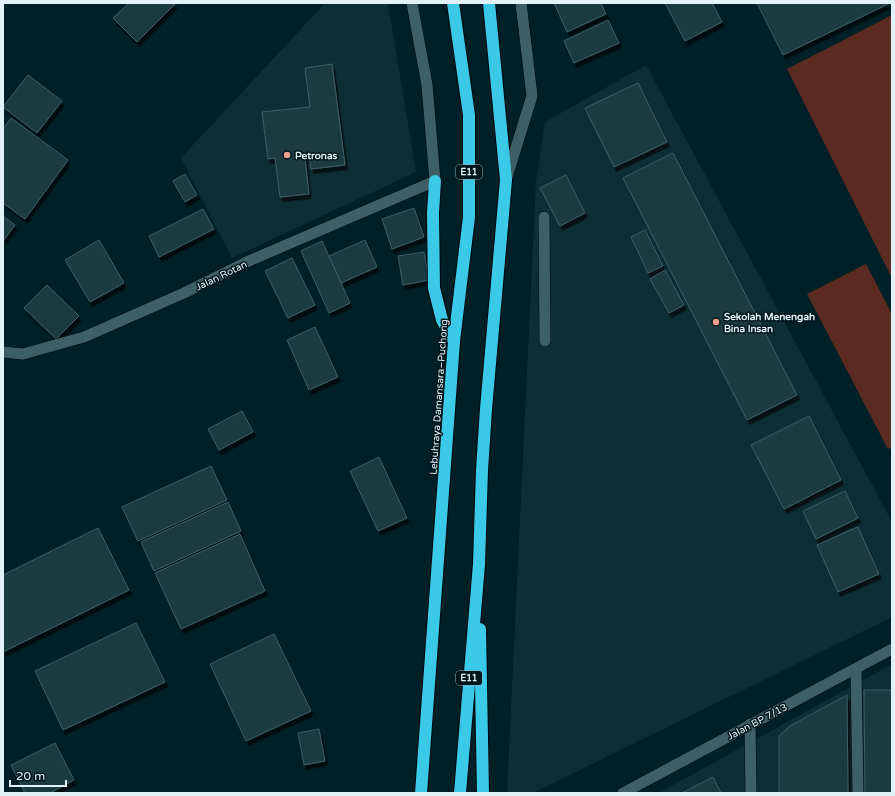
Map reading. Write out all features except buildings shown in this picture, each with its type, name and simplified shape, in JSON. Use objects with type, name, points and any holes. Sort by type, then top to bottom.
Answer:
[{"type":"highway","name":"Lebuhraya Damansara–Puchong","points":[[422,793],[454,341],[469,217],[468,115],[453,3]]},
{"type":"highway","name":"E11","points":[[460,793],[479,564],[484,432],[506,180],[489,3]]},
{"type":"highway","points":[[435,182],[433,213],[434,288],[442,320],[454,341]]},
{"type":"highway","points":[[479,564],[484,793]]},
{"type":"street","points":[[412,3],[427,85],[435,182]]},
{"type":"street","points":[[506,180],[532,96],[521,3]]},
{"type":"street","name":"Jalan Rotan","points":[[3,352],[23,354],[84,337],[184,293],[251,260],[435,182]]},
{"type":"street","points":[[544,217],[545,340]]},
{"type":"street","name":"Jalan BP 7/13","points":[[623,793],[892,649]]},
{"type":"street","points":[[856,668],[858,793]]},
{"type":"street","points":[[750,724],[751,793]]},
{"type":"shaded area","points":[[325,3],[388,3],[416,172],[232,258],[181,158]]},
{"type":"shaded area","points":[[892,15],[892,278],[787,69]]},
{"type":"shaded area","points":[[646,65],[892,522],[892,617],[533,793],[507,793],[536,182],[545,122]]},
{"type":"shaded area","points":[[866,264],[892,314],[892,447],[888,449],[807,294]]},
{"type":"shaded area","points":[[892,664],[892,793],[659,793]]},
{"type":"place","name":"Petronas","points":[[287,155]]},
{"type":"place","name":"Sekolah Menengah Bina Insan","points":[[716,322]]}]
